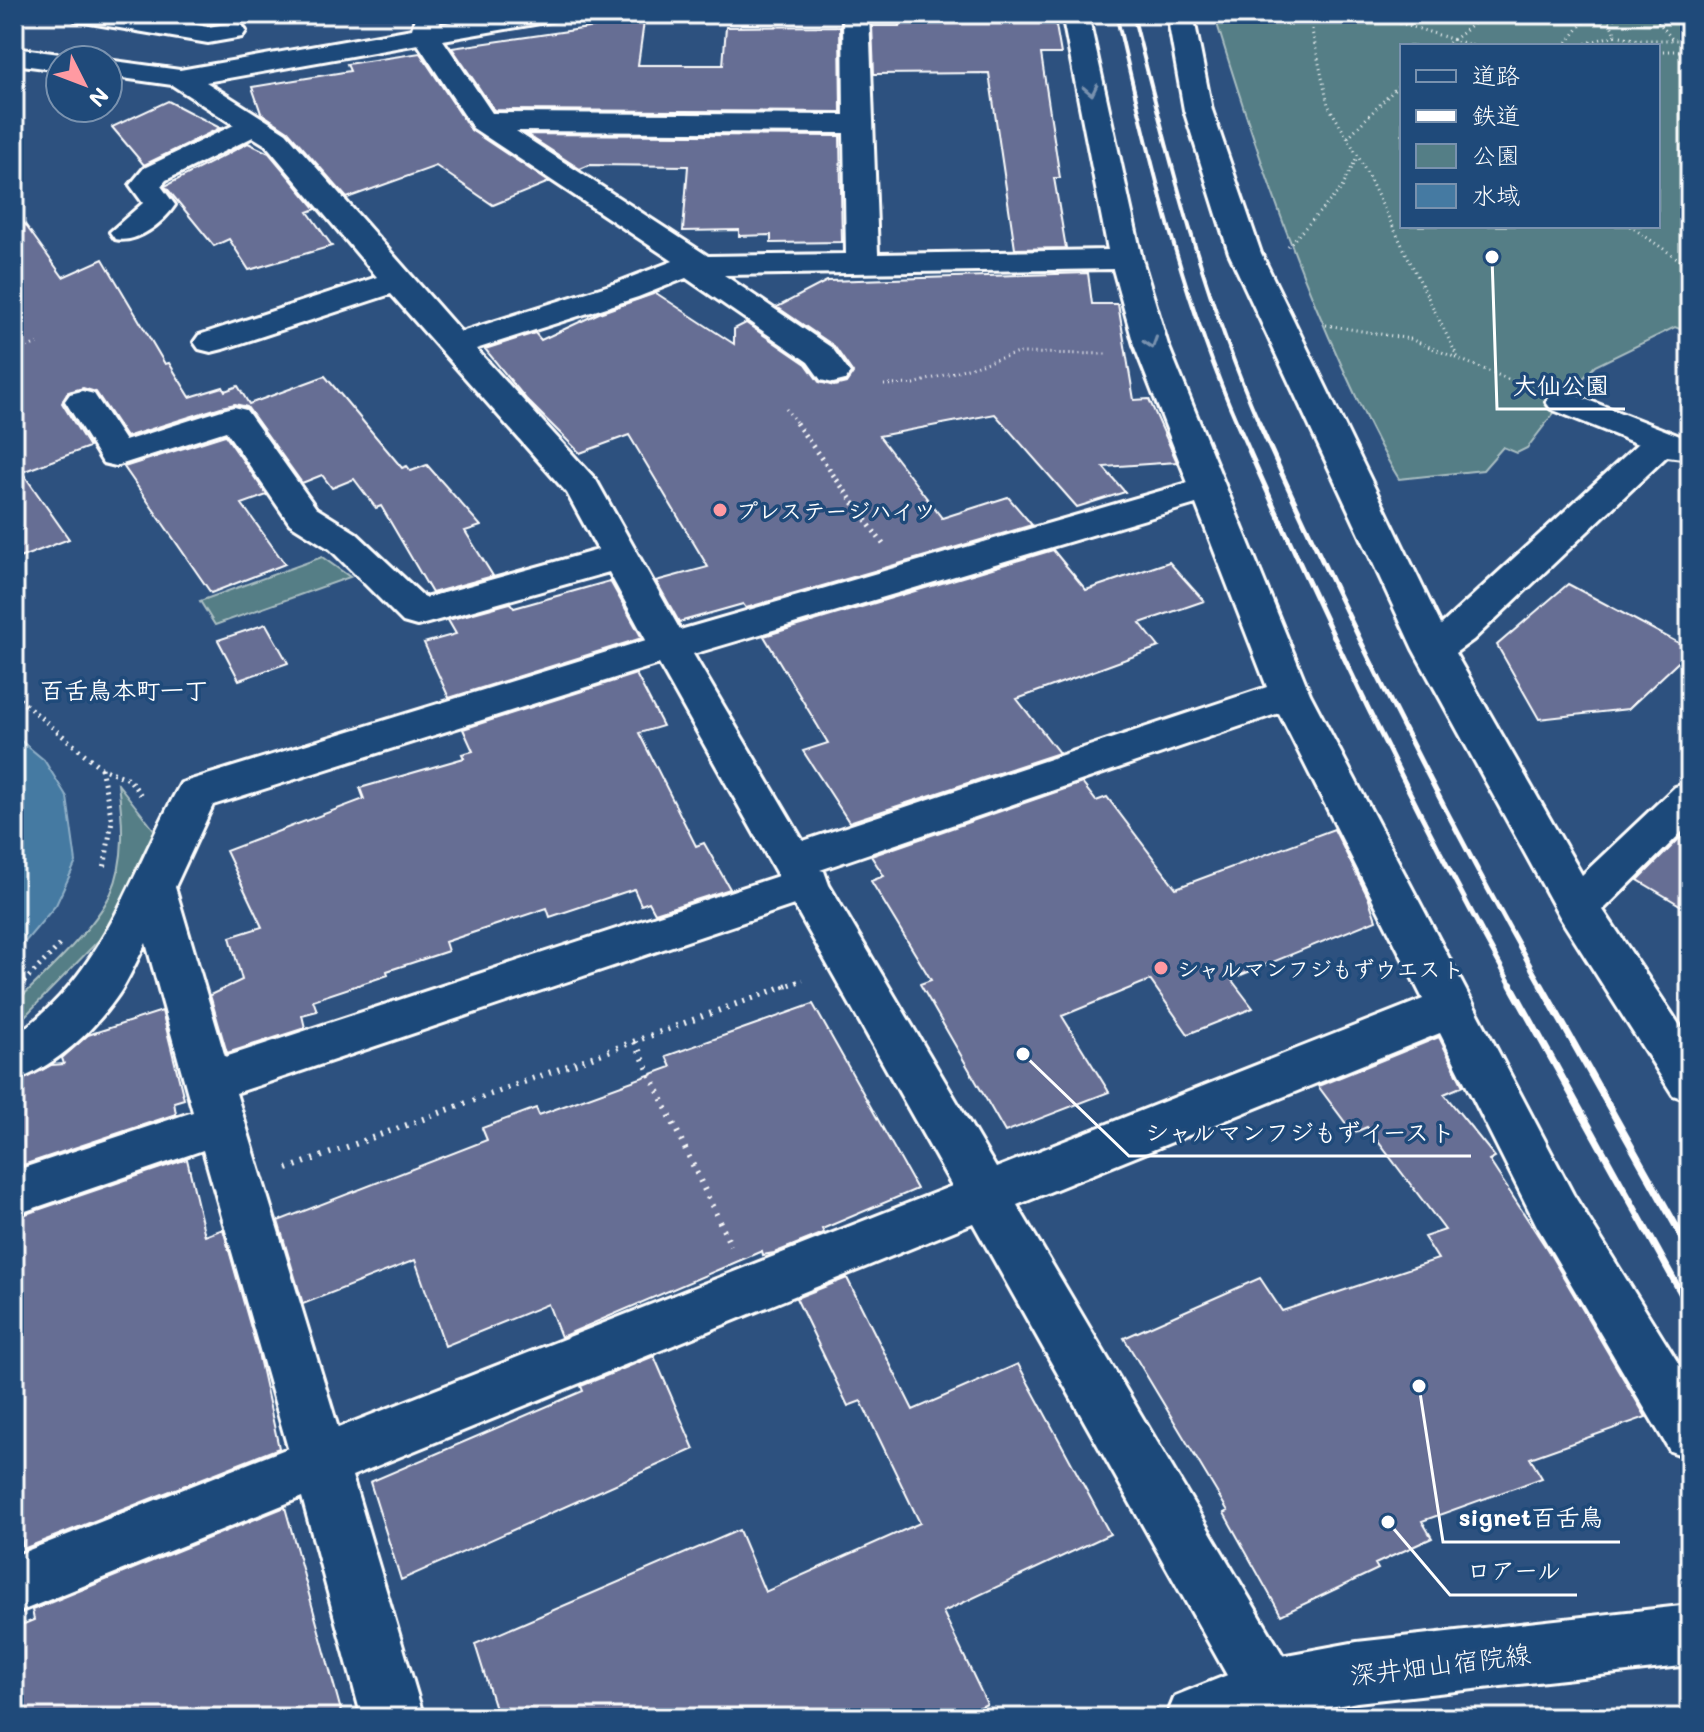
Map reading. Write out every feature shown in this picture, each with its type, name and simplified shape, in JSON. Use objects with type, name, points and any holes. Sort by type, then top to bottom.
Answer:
[{"type":"street","points":[[84,14],[208,35],[243,22],[333,50]]},
{"type":"street","points":[[124,72],[180,78],[333,50],[427,24],[546,14]]},
{"type":"street","points":[[856,14],[862,263]]},
{"type":"street","points":[[1075,14],[1126,259],[1151,342],[1290,694],[1555,1210],[1690,1432]]},
{"type":"street","points":[[1180,14],[1198,110],[1245,253],[1433,649],[1577,907],[1690,1081]]},
{"type":"street","points":[[427,24],[483,122],[820,355],[833,373]]},
{"type":"street","points":[[14,56],[44,60]]},
{"type":"street","points":[[180,78],[276,139],[453,345],[583,488],[669,647],[802,872],[1278,1703]]},
{"type":"street","points":[[14,81],[44,79]]},
{"type":"street","points":[[483,122],[859,124]]},
{"type":"street","points":[[126,232],[160,205],[145,185],[155,174],[256,125]]},
{"type":"street","points":[[453,345],[695,266],[1126,259]]},
{"type":"street","points":[[211,342],[397,281]]},
{"type":"street","points":[[82,401],[116,455],[234,417],[303,516],[343,541],[417,613],[622,556]]},
{"type":"street","points":[[1433,649],[1459,631],[1676,447],[1563,402]]},
{"type":"street","points":[[14,1061],[54,1034],[100,985],[153,887],[196,794],[669,647],[1208,489]]},
{"type":"street","points":[[14,1193],[213,1103],[802,872],[1290,694]]},
{"type":"street","points":[[1577,907],[1690,798]]},
{"type":"street","points":[[153,887],[213,1103],[323,1464],[393,1718]]},
{"type":"street","points":[[14,1585],[323,1464],[1452,1008]]},
{"type":"street","name":"深井畑山宿院線","points":[[1197,1718],[1278,1703],[1357,1672],[1690,1635]]},
{"type":"path","points":[[1313,14],[1312,31],[1328,105],[1358,156],[1458,358]]},
{"type":"path","points":[[1371,14],[1468,44]]},
{"type":"path","points":[[1448,44],[1486,14]]},
{"type":"path","points":[[1566,44],[1590,14]]},
{"type":"path","points":[[1616,35],[1610,23],[1618,14]]},
{"type":"path","points":[[1652,14],[1673,41]]},
{"type":"path","points":[[1583,44],[1616,35],[1639,40],[1690,40]]},
{"type":"path","points":[[1660,51],[1690,51]]},
{"type":"path","points":[[1348,137],[1400,84]]},
{"type":"path","points":[[1294,243],[1342,188],[1358,156]]},
{"type":"path","points":[[1633,228],[1690,267]]},
{"type":"path","points":[[1324,325],[1410,339],[1563,402]]},
{"type":"path","points":[[14,354],[41,341]]},
{"type":"path","points":[[884,385],[914,384],[1018,353],[1107,354],[1128,351],[1151,342]]},
{"type":"path","points":[[786,409],[906,577]]},
{"type":"path","points":[[14,695],[101,768],[112,820],[103,880]]},
{"type":"path","points":[[14,992],[61,944]]},
{"type":"path","points":[[239,1187],[853,962]]},
{"type":"path","points":[[635,1042],[752,1290]]},
{"type":"green space","points":[[1214,14],[1690,14],[1690,333],[1675,327],[1595,366],[1570,392],[1527,448],[1517,453],[1503,447],[1483,470],[1399,479],[1361,408],[1322,321],[1272,191]]},
{"type":"green space","points":[[322,557],[350,577],[215,625],[200,601]]},
{"type":"green space","points":[[118,784],[162,840],[135,889],[101,938],[26,1015],[14,1023],[14,1004],[81,936],[111,893],[121,854]]},
{"type":"water","points":[[14,735],[44,760],[67,797],[76,862],[56,905],[14,955]]},
{"type":"building","points":[[900,14],[1054,14],[1061,54],[1041,54],[1060,178],[1054,178],[1066,248],[1015,249],[989,73],[874,74],[872,26],[900,26]]},
{"type":"building","points":[[596,22],[644,22],[638,65],[723,65],[726,27],[840,26],[841,112],[494,110],[452,48],[595,27]]},
{"type":"building","points":[[420,53],[471,130],[549,182],[493,205],[436,166],[347,198],[288,131],[261,113],[252,87],[350,71],[347,64]]},
{"type":"building","points":[[168,101],[220,128],[144,165],[112,127]]},
{"type":"building","points":[[526,134],[840,136],[842,242],[771,243],[771,235],[739,236],[739,230],[683,231],[688,166],[589,165],[580,169]]},
{"type":"building","points":[[248,143],[269,153],[316,209],[308,212],[332,246],[249,270],[229,239],[214,246],[165,186]]},
{"type":"building","points":[[14,209],[63,277],[103,259],[165,364],[169,363],[190,397],[238,386],[249,404],[325,376],[402,468],[407,466],[411,471],[427,465],[481,526],[465,531],[493,576],[432,593],[381,506],[376,508],[354,479],[332,488],[322,475],[302,483],[247,407],[235,404],[221,407],[126,437],[96,392],[83,388],[68,392],[62,403],[89,447],[22,472],[69,539],[14,560]]},
{"type":"building","points":[[1088,273],[1092,304],[1118,304],[1134,400],[1149,399],[1177,462],[1103,467],[1125,492],[1077,507],[995,414],[879,436],[942,518],[1008,497],[1032,525],[746,608],[743,604],[679,622],[656,581],[708,567],[629,435],[580,453],[526,399],[485,349],[535,333],[541,340],[599,313],[656,293],[734,344],[734,329],[746,323],[806,364],[819,382],[834,386],[846,383],[853,373],[834,346],[777,307],[827,281]]},
{"type":"building","points":[[225,435],[267,495],[242,504],[285,564],[211,593],[124,467]]},
{"type":"building","points":[[1053,550],[1086,590],[1169,562],[1204,601],[1140,623],[1159,647],[1017,699],[1059,753],[849,822],[803,751],[828,743],[764,636]]},
{"type":"building","points":[[610,581],[642,638],[449,698],[424,643],[456,634],[448,620],[510,603],[514,608]]},
{"type":"building","points":[[1568,584],[1690,651],[1628,709],[1539,719],[1497,645]]},
{"type":"building","points":[[266,624],[288,663],[239,680],[218,640]]},
{"type":"building","points":[[636,674],[663,726],[639,733],[696,846],[704,843],[730,889],[655,913],[649,902],[641,905],[634,889],[550,917],[547,908],[445,942],[448,951],[313,1000],[317,1011],[302,1015],[305,1028],[227,1053],[210,995],[242,980],[230,937],[262,927],[226,851],[364,799],[360,788],[464,758],[462,754],[473,751],[463,729]]},
{"type":"building","points":[[1082,783],[1096,801],[1107,797],[1176,888],[1334,829],[1376,920],[1231,979],[1253,1008],[1188,1034],[1150,980],[1062,1016],[1109,1092],[1005,1132],[920,984],[931,980],[871,881],[884,876],[871,856]]},
{"type":"building","points":[[1690,828],[1690,911],[1638,880]]},
{"type":"building","points":[[813,1004],[917,1189],[822,1229],[824,1233],[774,1253],[763,1255],[762,1251],[561,1337],[548,1304],[445,1346],[415,1260],[303,1304],[278,1221],[487,1140],[482,1128],[536,1108],[539,1115],[671,1067],[666,1056]]},
{"type":"building","points":[[162,1011],[184,1099],[174,1102],[176,1114],[14,1168],[14,1084],[51,1065],[64,1064],[62,1058],[88,1035]]},
{"type":"building","points":[[1439,1037],[1463,1086],[1444,1094],[1495,1157],[1489,1160],[1547,1249],[1646,1417],[1530,1458],[1542,1478],[1422,1521],[1432,1538],[1375,1564],[1378,1569],[1281,1615],[1224,1513],[1228,1511],[1124,1338],[1260,1278],[1282,1311],[1438,1259],[1424,1237],[1445,1230],[1367,1127],[1353,1133],[1318,1086]]},
{"type":"building","points":[[187,1159],[205,1236],[223,1229],[258,1353],[279,1448],[23,1549],[14,1491],[14,1218]]},
{"type":"building","points":[[847,1278],[913,1410],[1018,1364],[1110,1534],[943,1612],[987,1704],[958,1718],[498,1718],[475,1644],[739,1530],[765,1592],[920,1523],[861,1401],[848,1406],[796,1298]]},
{"type":"building","points":[[654,1356],[694,1449],[401,1580],[370,1482],[583,1391],[581,1386]]},
{"type":"building","points":[[285,1507],[343,1718],[14,1718],[14,1628],[34,1620],[32,1610]]},
{"type":"railway","points":[[1116,14],[1183,274],[1217,375],[1238,425]]},
{"type":"railway","points":[[1133,14],[1173,171],[1204,274],[1260,425]]},
{"type":"railway","points":[[1237,423],[1368,708],[1438,849],[1512,987]]},
{"type":"railway","points":[[1259,423],[1394,709],[1542,987]]},
{"type":"railway","points":[[1511,985],[1690,1309]]},
{"type":"railway","points":[[1541,985],[1690,1251]]},
{"type":"place","name":"大仙公園","points":[[1492,257]]},
{"type":"place","name":"プレステージハイツ","points":[[720,510]]},
{"type":"place","name":"シャルマンフジもずウエスト","points":[[1161,968]]},
{"type":"place","name":"シャルマンフジもずイースト","points":[[1023,1054]]},
{"type":"place","name":"signet百舌鳥","points":[[1419,1386]]},
{"type":"place","name":"ロアール","points":[[1388,1522]]},
{"type":"district","name":"百舌鳥本町一丁","points":[[124,689]]}]
